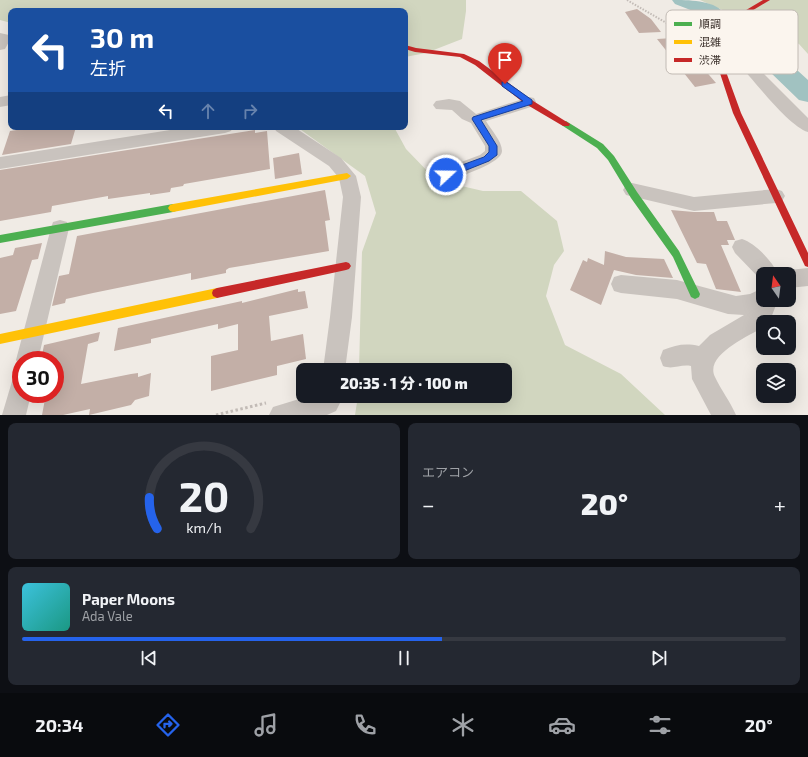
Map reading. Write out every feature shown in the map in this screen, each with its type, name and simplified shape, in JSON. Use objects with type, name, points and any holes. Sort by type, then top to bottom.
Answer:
[{"type":"street","points":[[750,10],[767,0]]},
{"type":"street","points":[[0,36],[4,38],[0,46]]},
{"type":"street","points":[[408,48],[462,55],[477,63],[530,102],[600,146],[611,158],[676,254],[695,294]]},
{"type":"street","points":[[725,74],[737,113],[808,263]]},
{"type":"street","points":[[755,74],[794,115],[808,126]]},
{"type":"street","points":[[441,105],[451,103],[457,105],[471,118],[476,119],[530,102]]},
{"type":"street","points":[[446,175],[486,159],[494,153],[493,146],[476,119]]},
{"type":"street","points":[[0,163],[206,130]]},
{"type":"street","points":[[287,130],[335,162],[347,176],[352,197],[335,363]]},
{"type":"street","points":[[0,239],[347,176]]},
{"type":"street","points":[[632,190],[694,204],[776,196]]},
{"type":"street","points":[[29,351],[60,228]]},
{"type":"street","points":[[742,247],[761,267]]},
{"type":"street","points":[[0,339],[346,266]]},
{"type":"street","points":[[796,278],[808,277]]},
{"type":"street","points":[[621,284],[695,294],[717,303],[730,306],[748,304],[756,301]]},
{"type":"street","points":[[724,415],[702,373],[702,364],[705,358],[718,343],[757,319],[766,307]]},
{"type":"street","points":[[671,358],[684,354],[705,358]]},
{"type":"street","points":[[14,415],[17,403]]},
{"type":"street","points":[[278,408],[328,405]]},
{"type":"path","points":[[627,0],[666,22]]},
{"type":"path","points":[[216,415],[278,408]]},
{"type":"green space","points":[[0,0],[466,0],[462,39],[426,53],[408,56],[408,8],[8,8],[8,22],[0,20]]},
{"type":"green space","points":[[700,0],[808,0],[808,54],[798,44],[798,10],[722,10]]},
{"type":"green space","points":[[301,130],[396,130],[406,149],[436,180],[483,191],[521,191],[557,221],[564,251],[554,265],[546,296],[565,345],[621,374],[665,415],[355,415],[357,403],[512,403],[512,363],[359,363],[362,252],[376,213],[365,176]]},
{"type":"building","points":[[637,9],[651,19],[661,32],[639,33],[625,12]]},
{"type":"building","points":[[666,38],[666,50],[657,39]]},
{"type":"building","points":[[685,74],[708,74],[716,83],[695,87]]},
{"type":"building","points":[[75,130],[71,144],[2,155],[10,131]]},
{"type":"building","points":[[255,130],[255,133],[267,131],[270,169],[184,184],[183,186],[171,188],[170,192],[150,195],[150,193],[108,199],[108,196],[52,206],[51,212],[0,221],[0,170]]},
{"type":"building","points":[[299,153],[302,174],[275,179],[273,158]]},
{"type":"building","points":[[325,190],[330,220],[325,221],[329,251],[229,268],[226,270],[226,273],[191,280],[191,273],[66,299],[65,303],[52,306],[59,276],[69,274],[77,236]]},
{"type":"building","points":[[671,210],[714,212],[717,221],[727,221],[735,240],[727,240],[729,245],[721,245],[741,292],[716,289],[706,264],[697,263]]},
{"type":"building","points":[[42,243],[38,259],[32,260],[16,311],[0,314],[0,258],[13,255],[15,248]]},
{"type":"building","points":[[605,251],[626,257],[664,259],[673,278],[636,275],[614,270],[601,305],[570,290],[583,260],[587,262],[588,258],[604,265]]},
{"type":"building","points":[[298,289],[298,292],[305,291],[308,308],[269,316],[271,341],[303,334],[306,359],[277,366],[277,375],[211,391],[211,356],[238,350],[238,324],[218,329],[218,324],[151,339],[151,343],[114,351],[118,328],[242,301],[242,303]]},
{"type":"building","points":[[100,332],[98,341],[88,344],[81,384],[131,374],[138,373],[138,377],[151,373],[149,396],[135,400],[131,405],[89,415],[90,409],[63,415],[42,415],[44,403],[64,403],[64,351],[43,351],[44,345]]},
{"type":"waterway","points":[[682,0],[708,10]]},
{"type":"waterway","points":[[787,74],[808,94]]},
{"type":"traffic: fast","points":[[566,124],[600,146],[611,158],[634,195],[676,254],[695,294]]},
{"type":"traffic: fast","points":[[0,239],[173,208]]},
{"type":"traffic: slow","points":[[173,208],[347,176]]},
{"type":"traffic: slow","points":[[0,339],[217,293]]},
{"type":"traffic: jam","points":[[750,10],[767,0]]},
{"type":"traffic: jam","points":[[408,48],[462,55],[477,63],[527,101],[566,124]]},
{"type":"traffic: jam","points":[[724,74],[737,113],[808,263]]},
{"type":"traffic: jam","points":[[217,293],[346,266]]},
{"type":"route","points":[[446,175],[486,159],[494,153],[493,146],[476,119],[530,102],[505,84]]}]
